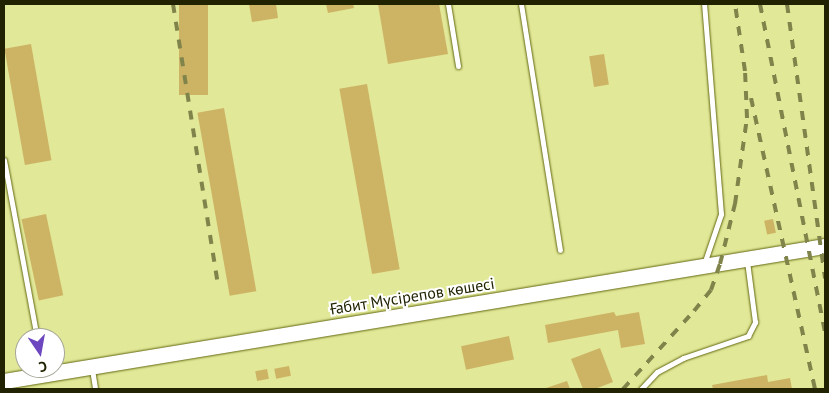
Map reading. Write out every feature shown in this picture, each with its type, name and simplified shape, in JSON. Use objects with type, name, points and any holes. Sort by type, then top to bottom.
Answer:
[{"type":"main road","name":"Ғабит Мүсірепов көшесі","points":[[65,369],[92,366],[825,246]]},
{"type":"lane","points":[[448,4],[458,66]]},
{"type":"lane","points":[[521,4],[560,250]]},
{"type":"lane","points":[[703,267],[721,214],[704,4]]},
{"type":"lane","points":[[4,160],[36,328]]},
{"type":"lane","points":[[641,389],[657,372],[683,358],[748,336],[755,322],[747,259]]},
{"type":"lane","points":[[92,366],[94,389]]},
{"type":"building","points":[[179,4],[208,4],[208,95],[179,95]]},
{"type":"building","points":[[249,4],[276,4],[278,18],[252,22]]},
{"type":"building","points":[[326,4],[353,4],[354,8],[328,13]]},
{"type":"building","points":[[378,4],[439,4],[448,54],[388,64]]},
{"type":"building","points":[[31,44],[51,160],[25,165],[4,49]]},
{"type":"building","points":[[604,54],[609,85],[594,87],[589,56]]},
{"type":"building","points":[[367,84],[400,269],[372,274],[339,89]]},
{"type":"building","points":[[224,108],[256,291],[230,296],[197,113]]},
{"type":"building","points":[[46,214],[63,295],[39,300],[22,219]]},
{"type":"building","points":[[773,219],[776,233],[767,235],[764,221]]},
{"type":"building","points":[[614,312],[616,316],[639,312],[645,344],[621,348],[618,330],[548,343],[545,325]]},
{"type":"building","points":[[509,336],[514,359],[466,370],[461,346]]},
{"type":"building","points":[[600,348],[613,382],[595,389],[583,389],[571,359]]},
{"type":"building","points":[[289,366],[291,376],[276,379],[274,369]]},
{"type":"building","points":[[267,369],[269,379],[257,381],[255,371]]},
{"type":"building","points":[[767,375],[768,382],[790,378],[792,389],[713,389],[712,385]]},
{"type":"building","points":[[567,381],[570,389],[543,389]]},
{"type":"railway","points":[[173,4],[218,286]]},
{"type":"railway","points":[[623,389],[711,290],[720,264],[735,204],[747,118],[745,71],[735,4]]},
{"type":"railway","points":[[760,4],[825,332]]},
{"type":"railway","points":[[787,4],[825,278]]},
{"type":"railway","points":[[751,98],[815,389]]}]
